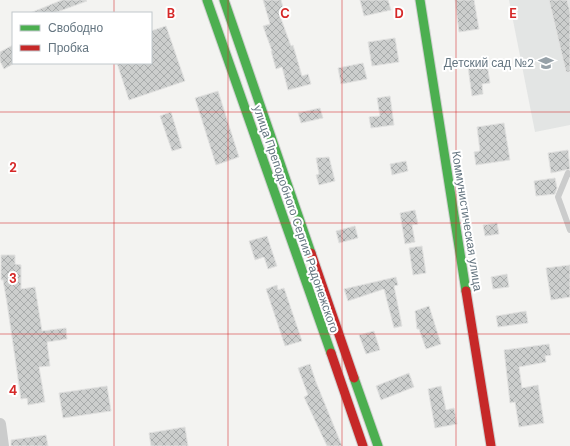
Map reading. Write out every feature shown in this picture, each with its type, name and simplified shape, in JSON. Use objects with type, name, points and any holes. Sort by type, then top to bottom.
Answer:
[{"type":"street","name":"улица Преподобного Сергия Радонежского","points":[[207,0],[363,446]]},
{"type":"street","name":"улица Преподобного Сергия Радонежского","points":[[224,0],[378,446]]},
{"type":"street","name":"Коммунистическая улица","points":[[420,0],[491,446]]},
{"type":"street","points":[[0,424],[3,446]]},
{"type":"lane","points":[[570,174],[568,174],[558,197],[570,230]]},
{"type":"shaded area","name":"Детский сад №2","points":[[509,0],[570,0],[570,125],[535,132]]},
{"type":"building","points":[[62,0],[87,1],[57,12],[32,12]]},
{"type":"building","points":[[263,0],[281,0],[285,14],[280,16],[291,46],[293,45],[302,76],[308,74],[311,84],[288,90],[282,67],[276,69],[272,51],[263,26],[270,24]]},
{"type":"building","points":[[360,0],[388,0],[391,10],[364,16]]},
{"type":"building","points":[[455,0],[474,0],[479,29],[459,32]]},
{"type":"building","points":[[549,0],[567,0],[570,12],[570,72],[566,72]]},
{"type":"building","points":[[166,26],[185,81],[129,100],[117,64],[152,64],[152,31]]},
{"type":"building","points":[[395,38],[399,62],[372,66],[368,42]]},
{"type":"building","points":[[12,46],[13,64],[4,69],[0,61],[0,52]]},
{"type":"building","points":[[363,63],[367,79],[341,84],[338,68]]},
{"type":"building","points":[[487,64],[490,83],[482,84],[483,94],[472,96],[468,67]]},
{"type":"building","points":[[218,91],[239,157],[216,165],[195,98]]},
{"type":"building","points":[[390,96],[394,125],[371,128],[369,117],[380,116],[377,98]]},
{"type":"building","points":[[320,108],[323,118],[301,123],[298,113]]},
{"type":"building","points":[[171,112],[182,148],[172,151],[160,116]]},
{"type":"building","points":[[504,123],[510,160],[476,165],[474,152],[480,151],[477,127]]},
{"type":"building","points":[[568,150],[570,169],[551,173],[548,153]]},
{"type":"building","points":[[329,157],[335,181],[319,185],[316,175],[319,174],[316,158]]},
{"type":"building","points":[[406,161],[408,171],[392,175],[390,164]]},
{"type":"building","points":[[555,178],[557,188],[555,194],[536,196],[534,181]]},
{"type":"building","points":[[415,210],[418,224],[412,225],[415,242],[405,244],[400,213]]},
{"type":"building","points":[[497,223],[499,234],[485,236],[483,225]]},
{"type":"building","points":[[355,226],[358,238],[339,243],[336,231]]},
{"type":"building","points":[[267,236],[277,266],[268,269],[264,257],[255,260],[249,241]]},
{"type":"building","points":[[422,246],[426,273],[413,275],[409,248]]},
{"type":"building","points":[[1,255],[15,255],[15,264],[21,265],[21,289],[35,287],[42,331],[66,328],[67,339],[47,342],[50,366],[39,367],[45,402],[28,405],[27,398],[21,399],[7,303],[3,280],[1,280]]},
{"type":"building","points":[[570,265],[570,297],[551,300],[546,268]]},
{"type":"building","points":[[507,274],[509,287],[493,289],[491,277]]},
{"type":"building","points":[[396,277],[398,285],[394,286],[402,326],[394,328],[384,289],[348,301],[344,289]]},
{"type":"building","points":[[277,285],[278,290],[284,288],[302,341],[285,346],[266,289]]},
{"type":"building","points":[[429,306],[441,344],[426,349],[419,329],[417,329],[415,311]]},
{"type":"building","points":[[526,311],[528,323],[498,327],[496,316]]},
{"type":"building","points":[[374,331],[380,350],[366,354],[359,335]]},
{"type":"building","points":[[549,344],[551,355],[545,356],[546,362],[519,367],[522,388],[538,385],[544,423],[519,427],[515,402],[510,403],[504,350]]},
{"type":"building","points":[[310,364],[342,446],[327,446],[304,397],[308,395],[298,368]]},
{"type":"building","points":[[409,373],[414,387],[381,400],[376,386]]},
{"type":"building","points":[[107,386],[111,411],[63,418],[59,393]]},
{"type":"building","points":[[441,386],[446,410],[454,408],[457,424],[435,428],[428,389]]},
{"type":"building","points":[[185,427],[188,446],[151,446],[149,433]]},
{"type":"building","points":[[46,435],[48,446],[11,446],[11,440]]},
{"type":"traffic: fast","points":[[207,0],[331,353]]},
{"type":"traffic: fast","points":[[224,0],[311,253]]},
{"type":"traffic: fast","points":[[420,0],[466,291]]},
{"type":"traffic: fast","points":[[354,378],[378,446]]},
{"type":"traffic: jam","points":[[311,253],[354,378]]},
{"type":"traffic: jam","points":[[466,291],[491,446]]},
{"type":"traffic: jam","points":[[331,353],[363,446]]},
{"type":"place","name":"Детский сад №2","points":[[546,63]]}]
